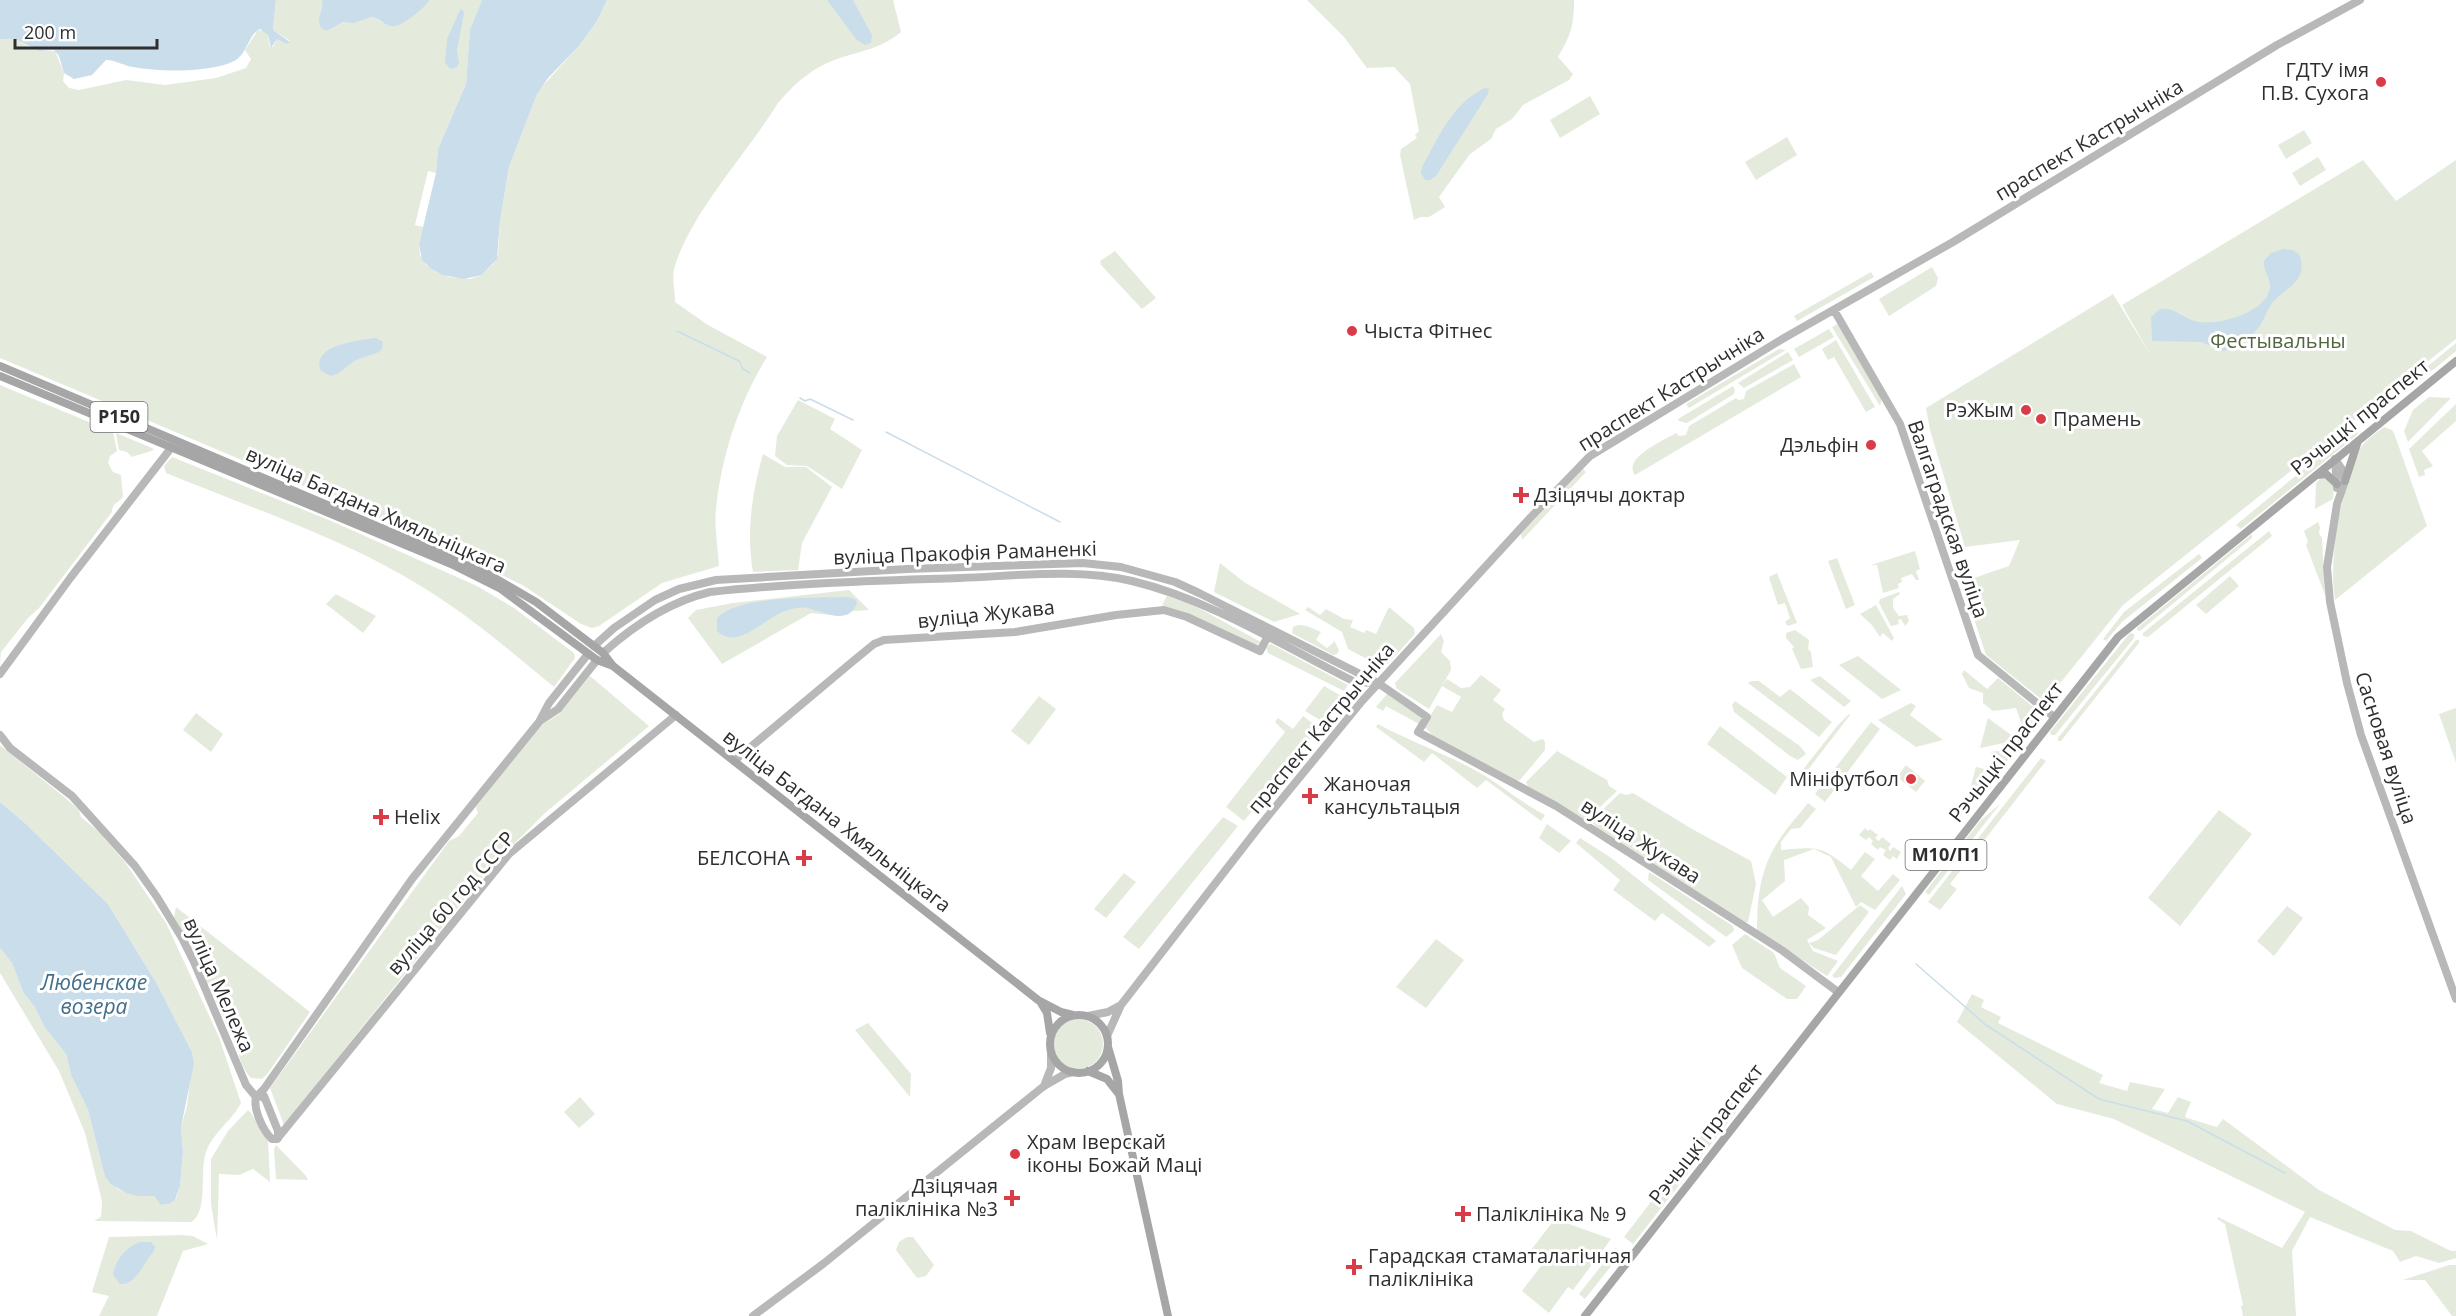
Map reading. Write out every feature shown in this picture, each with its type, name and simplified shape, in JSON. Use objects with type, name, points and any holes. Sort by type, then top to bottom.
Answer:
[{"type":"main road","name":"праспект Кастрычніка","points":[[1107,1036],[1120,1005],[1259,827],[1363,699],[1590,456],[1776,342],[1953,242],[2277,45],[2360,0]]},
{"type":"main road","name":"Валгаградская вуліца","points":[[1834,310],[1898,421],[1979,657],[2054,717]]},
{"type":"main road","name":"Рэчыцкі праспект","points":[[1585,1316],[2054,717],[2129,626],[2456,361]]},
{"type":"main road","name":"Р150","points":[[0,366],[173,444]]},
{"type":"main road","name":"Р150","points":[[0,376],[173,444]]},
{"type":"main road","points":[[2313,476],[2326,474],[2342,483],[2358,441]]},
{"type":"main road","points":[[0,674],[173,444]]},
{"type":"main road","name":"вуліца Багдана Хмяльніцкага","points":[[173,444],[474,567],[536,602],[591,650],[1041,1003],[1073,1015]]},
{"type":"main road","name":"Сасновая вуліца","points":[[2335,459],[2342,483],[2328,550],[2327,567],[2330,602],[2346,683],[2364,744],[2456,999]]},
{"type":"main road","name":"вуліца Пракофія Раманенкі","points":[[591,650],[614,628],[655,600],[716,580],[907,569],[1083,563],[1121,567],[1175,582],[1377,683]]},
{"type":"main road","points":[[907,569],[902,575],[908,580]]},
{"type":"main road","name":"вуліца Пракофія Раманенкі","points":[[600,657],[656,613],[689,597],[744,589],[908,580],[1056,574],[1094,575],[1130,580],[1171,592],[1355,682],[1377,683]]},
{"type":"main road","points":[[1171,592],[1177,589],[1175,582]]},
{"type":"main road","name":"вуліца Жукава","points":[[734,761],[874,644],[884,640],[1021,631],[1116,615],[1164,610],[1187,616],[1260,651],[1267,638]]},
{"type":"main road","points":[[1244,626],[1243,620],[1249,617]]},
{"type":"main road","name":"вуліца 60 год СССР","points":[[256,1097],[264,1089],[412,879],[538,722],[549,703],[591,650]]},
{"type":"main road","name":"вуліца 60 год СССР","points":[[538,722],[558,709],[600,657]]},
{"type":"main road","points":[[1355,682],[1361,690],[1363,699]]},
{"type":"main road","name":"вуліца Жукава","points":[[1377,683],[1427,717],[1418,732],[1556,806],[1764,938],[1838,992]]},
{"type":"main road","name":"вуліца 60 год СССР","points":[[277,1139],[509,854],[676,715]]},
{"type":"main road","name":"вуліца Мележа","points":[[0,735],[10,748],[72,796],[141,873],[182,938],[246,1085],[256,1097],[255,1107],[268,1136],[277,1139]]},
{"type":"main road","points":[[1041,1003],[1047,1014],[1051,1052],[1051,1068],[1044,1086]]},
{"type":"main road","points":[[1050,1036],[1055,1026],[1063,1019],[1073,1015],[1088,1016],[1108,1012],[1120,1005]]},
{"type":"main road","points":[[1088,1016],[1096,1020],[1107,1036],[1168,1316]]},
{"type":"main road","points":[[753,1316],[823,1263],[1044,1086],[1065,1074],[1088,1071],[1098,1066],[1105,1058],[1108,1047]]},
{"type":"main road","points":[[1051,1052],[1063,1069],[1073,1072]]},
{"type":"main road","points":[[1088,1071],[1107,1079],[1119,1094]]},
{"type":"main road","points":[[264,1089],[265,1100],[278,1131],[277,1139]]},
{"type":"main road","points":[[256,1097],[261,1096],[265,1100]]},
{"type":"green space","points":[[276,0],[322,0],[323,5],[319,16],[321,28],[326,28],[371,17],[389,26],[394,26],[411,17],[430,0],[482,0],[470,29],[466,84],[438,149],[436,173],[428,171],[415,225],[423,227],[419,244],[420,255],[426,265],[449,277],[470,279],[482,275],[494,263],[498,254],[500,221],[509,167],[538,91],[579,46],[597,21],[607,0],[893,0],[901,32],[877,46],[820,67],[791,89],[778,103],[692,227],[674,269],[675,302],[708,325],[767,357],[740,411],[722,470],[716,517],[719,566],[662,583],[599,626],[592,628],[581,624],[524,586],[441,544],[0,358],[0,39],[15,39],[31,48],[55,51],[64,73],[63,81],[69,88],[79,90],[126,80],[165,85],[216,78],[246,68],[251,59],[245,50],[258,30],[267,32],[270,47],[273,47],[277,39],[286,44],[290,41],[273,30]]},
{"type":"green space","points":[[1307,0],[1574,0],[1571,30],[1558,57],[1573,74],[1569,80],[1523,105],[1512,119],[1496,129],[1491,139],[1470,154],[1439,197],[1445,207],[1429,217],[1414,220],[1400,155],[1401,149],[1417,138],[1415,135],[1419,131],[1410,84],[1394,67],[1367,68],[1344,37]]},
{"type":"green space","points":[[1590,96],[1600,114],[1560,138],[1550,120]]},
{"type":"green space","points":[[2304,130],[2312,143],[2286,159],[2278,145]]},
{"type":"green space","points":[[1787,137],[1797,155],[1756,180],[1745,162]]},
{"type":"green space","points":[[2318,157],[2326,170],[2300,186],[2292,173]]},
{"type":"green space","name":"Фестывальны","points":[[2363,160],[2396,201],[2456,160],[2456,339],[2123,605],[2045,702],[1986,655],[1962,582],[2009,566],[2020,540],[1965,547],[1930,430],[1926,408],[2113,294],[2151,356],[2122,305]]},
{"type":"green space","points":[[1115,251],[1156,298],[1142,309],[1101,265],[1100,261]]},
{"type":"green space","points":[[1932,267],[1938,278],[1936,286],[1889,316],[1879,299]]},
{"type":"green space","points":[[1871,272],[1874,277],[1797,321],[1794,316]]},
{"type":"green space","points":[[1838,324],[1882,398],[1880,406],[1832,327]]},
{"type":"green space","points":[[1829,329],[1834,337],[1799,357],[1794,349]]},
{"type":"green space","points":[[1836,340],[1875,407],[1866,412],[1834,357],[1828,360],[1822,349]]},
{"type":"green space","points":[[2456,343],[2456,351],[2410,389],[2405,385]]},
{"type":"green space","points":[[1779,349],[1786,350],[1689,408],[1686,404]]},
{"type":"green space","points":[[1788,352],[1793,360],[1744,388],[1738,383]]},
{"type":"green space","points":[[1794,364],[1801,377],[1635,475],[1632,469],[1634,462],[1654,445],[1676,433],[1679,436],[1686,435],[1689,426],[1736,398],[1744,399],[1746,391]]},
{"type":"green space","points":[[0,385],[113,432],[117,451],[110,456],[108,463],[113,472],[121,475],[123,497],[114,504],[112,512],[39,608],[1,652],[0,664]]},
{"type":"green space","points":[[1733,386],[1734,394],[1687,423],[1679,421],[1678,419]]},
{"type":"green space","points":[[2429,397],[2451,398],[2408,442],[2404,431],[2413,410]]},
{"type":"green space","points":[[798,400],[835,419],[830,429],[862,450],[842,489],[807,466],[787,465],[775,456],[777,436]]},
{"type":"green space","points":[[2456,404],[2456,421],[2422,451],[2433,466],[2424,470],[2425,475],[2419,477],[2409,449]]},
{"type":"green space","points":[[2355,427],[2358,434],[2241,529],[2236,525]]},
{"type":"green space","points":[[2384,427],[2394,433],[2427,526],[2335,600],[2333,565],[2335,544],[2347,482],[2362,446]]},
{"type":"green space","points":[[116,433],[154,450],[132,457],[127,452],[119,450]]},
{"type":"green space","points":[[763,454],[785,467],[806,467],[832,487],[802,543],[798,570],[753,572],[750,542],[751,513]]},
{"type":"green space","points":[[172,457],[329,520],[477,586],[514,608],[574,653],[575,658],[554,687],[466,616],[404,576],[338,542],[166,473],[164,466]]},
{"type":"green space","points":[[1583,469],[1586,472],[1522,540],[1521,534]]},
{"type":"green space","points":[[2322,477],[2329,478],[2334,485],[2333,499],[2315,509],[2316,483]]},
{"type":"green space","points":[[2318,522],[2322,538],[2325,595],[2306,545],[2308,542],[2304,531]]},
{"type":"green space","points":[[2269,531],[2272,536],[2148,637],[2143,636],[2143,633]]},
{"type":"green space","points":[[2252,534],[2252,538],[2140,631],[2137,630],[2137,628]]},
{"type":"green space","points":[[1915,551],[1920,569],[1916,571],[1919,580],[1916,580],[1912,574],[1901,578],[1899,588],[1883,593],[1877,565],[1871,565]]},
{"type":"green space","points":[[2199,554],[2202,558],[2122,622],[2106,641],[2103,639],[2124,612]]},
{"type":"green space","points":[[1837,558],[1855,605],[1846,609],[1828,561]]},
{"type":"green space","points":[[1220,563],[1244,582],[1300,614],[1274,622],[1214,592]]},
{"type":"green space","points":[[1777,573],[1797,623],[1788,626],[1785,622],[1790,618],[1785,603],[1778,605],[1769,577]]},
{"type":"green space","points":[[2230,576],[2239,586],[2206,614],[2196,605]]},
{"type":"green space","points":[[849,590],[869,610],[853,611],[840,616],[811,613],[722,664],[688,618],[696,610],[733,603]]},
{"type":"green space","points":[[1899,592],[1900,594],[1893,599],[1893,608],[1899,616],[1907,615],[1909,621],[1905,626],[1901,619],[1898,620],[1899,624],[1891,626],[1879,603],[1880,599]]},
{"type":"green space","points":[[336,594],[376,616],[363,633],[326,604]]},
{"type":"green space","points":[[1167,596],[1193,605],[1261,642],[1256,646],[1162,605]]},
{"type":"green space","points":[[1876,605],[1894,638],[1892,641],[1883,633],[1880,637],[1860,614]]},
{"type":"green space","points":[[1308,607],[1320,615],[1326,609],[1344,619],[1353,620],[1350,627],[1364,633],[1366,630],[1376,634],[1389,607],[1414,628],[1415,634],[1384,668],[1348,649],[1342,632],[1305,610]]},
{"type":"green space","points":[[1298,625],[1321,632],[1316,640],[1327,648],[1334,642],[1333,638],[1339,650],[1337,654],[1333,655],[1292,633],[1293,627]]},
{"type":"green space","points":[[1795,630],[1809,640],[1808,649],[1811,652],[1813,667],[1801,669],[1792,649],[1794,647],[1786,638],[1786,633]]},
{"type":"green space","points":[[2130,633],[2134,634],[2134,638],[2055,735],[2051,735],[2050,732]]},
{"type":"green space","points":[[1441,634],[1444,641],[1441,652],[1450,661],[1451,670],[1429,709],[1396,688],[1395,683]]},
{"type":"green space","points":[[2136,640],[2139,640],[2139,643],[2061,741],[2058,741],[2058,738]]},
{"type":"green space","points":[[1271,644],[1348,685],[1344,691],[1268,653],[1266,647]]},
{"type":"green space","points":[[1858,656],[1901,690],[1882,699],[1839,665]]},
{"type":"green space","points":[[1964,670],[1987,689],[1998,678],[2037,710],[2041,723],[2027,740],[2016,708],[1993,711],[1983,703],[1983,693],[1969,688],[1962,674]]},
{"type":"green space","points":[[1481,675],[1501,690],[1493,700],[1505,709],[1502,714],[1504,720],[1534,742],[1543,739],[1545,742],[1545,750],[1520,780],[1513,782],[1433,736],[1424,726],[1437,705],[1452,712],[1461,697],[1442,686],[1447,679],[1461,688],[1470,687]]},
{"type":"green space","points":[[590,676],[649,726],[545,813],[487,871],[284,1125],[270,1088],[449,841],[459,836],[478,813],[476,807],[537,728],[559,714]]},
{"type":"green space","points":[[1820,676],[1851,701],[1844,707],[1810,680]]},
{"type":"green space","points":[[1759,681],[1780,697],[1790,689],[1832,722],[1819,737],[1748,683]]},
{"type":"green space","points":[[1324,686],[1345,698],[1325,723],[1305,711]]},
{"type":"green space","points":[[1387,694],[1423,719],[1419,724],[1386,706],[1383,711],[1376,707]]},
{"type":"green space","points":[[1039,696],[1056,709],[1029,745],[1011,731]]},
{"type":"green space","points":[[1735,701],[1800,746],[1806,754],[1798,760],[1790,756],[1734,712],[1732,705]]},
{"type":"green space","points":[[1911,703],[1916,706],[1910,715],[1943,740],[1916,747],[1878,720]]},
{"type":"green space","points":[[2456,708],[2456,763],[2439,714]]},
{"type":"green space","points":[[196,713],[223,734],[211,752],[183,730]]},
{"type":"green space","points":[[1850,715],[1797,784],[1794,781]]},
{"type":"green space","points":[[1303,716],[1319,728],[1244,821],[1226,807],[1285,732],[1275,722],[1278,718],[1293,729]]},
{"type":"green space","points":[[1988,718],[2018,740],[1980,748]]},
{"type":"green space","points":[[1871,722],[1880,729],[1825,802],[1815,794]]},
{"type":"green space","points":[[1378,724],[1474,769],[1545,815],[1541,821],[1486,780],[1477,788],[1432,753],[1424,762],[1376,727]]},
{"type":"green space","points":[[1720,726],[1787,777],[1775,795],[1707,744]]},
{"type":"green space","points":[[0,745],[79,810],[81,817],[98,831],[125,862],[166,923],[219,1037],[241,1103],[214,1137],[206,1152],[201,1203],[196,1218],[191,1222],[94,1221],[101,1217],[102,1201],[85,1133],[59,1071],[0,973],[0,948],[12,963],[23,992],[34,1006],[45,1028],[66,1054],[71,1075],[88,1110],[105,1177],[118,1189],[130,1194],[154,1196],[162,1205],[169,1204],[176,1199],[180,1186],[183,1152],[181,1127],[187,1106],[193,1056],[157,984],[108,904],[26,824],[0,802]]},
{"type":"green space","points":[[2018,748],[1980,795],[1970,789],[1976,767],[1985,769],[1992,764],[1994,758],[1991,752]]},
{"type":"green space","points":[[1557,751],[1607,780],[1609,786],[1617,791],[1585,821],[1528,787],[1526,782]]},
{"type":"green space","points":[[2041,758],[2046,761],[1950,884],[1957,889],[1940,910],[1928,902]]},
{"type":"green space","name":"Мініфутбол","points":[[1906,765],[1925,781],[1916,792],[1897,777]]},
{"type":"green space","points":[[1620,793],[1626,795],[1633,793],[1751,861],[1756,884],[1748,922],[1744,922],[1598,829],[1593,823],[1596,816]]},
{"type":"green space","points":[[1808,803],[1816,809],[1800,828],[1791,829],[1781,842],[1781,850],[1804,848],[1819,849],[1851,870],[1865,852],[1875,859],[1861,876],[1878,891],[1893,874],[1900,880],[1875,910],[1861,902],[1856,907],[1831,857],[1814,849],[1784,860],[1785,881],[1762,900],[1773,917],[1801,898],[1809,907],[1808,915],[1826,928],[1807,940],[1813,951],[1838,961],[1827,976],[1757,931],[1764,871],[1780,839]]},
{"type":"green space","points":[[2000,804],[1929,895],[1925,892],[1980,821]]},
{"type":"green space","points":[[2219,810],[2252,834],[2180,926],[2148,898]]},
{"type":"green space","points":[[1223,817],[1238,826],[1139,949],[1123,937]]},
{"type":"green space","points":[[1547,824],[1571,841],[1559,853],[1539,838]]},
{"type":"green space","points":[[1865,828],[1878,835],[1875,838],[1879,841],[1882,837],[1891,844],[1888,848],[1890,851],[1893,847],[1901,852],[1897,859],[1893,856],[1890,860],[1883,855],[1886,850],[1880,847],[1878,850],[1871,844],[1873,841],[1869,837],[1866,840],[1859,835]]},
{"type":"green space","points":[[1580,838],[1610,857],[1716,941],[1709,947],[1662,913],[1655,921],[1613,890],[1620,880],[1576,843]]},
{"type":"green space","points":[[1649,872],[1733,926],[1734,931],[1726,937],[1648,880]]},
{"type":"green space","points":[[1124,873],[1136,882],[1106,918],[1094,909]]},
{"type":"green space","points":[[1902,886],[1906,894],[1841,977],[1832,976]]},
{"type":"green space","points":[[1860,905],[1869,912],[1836,955],[1814,948],[1809,943],[1818,940]]},
{"type":"green space","points":[[2287,906],[2303,918],[2274,956],[2257,941]]},
{"type":"green space","points":[[176,907],[310,1012],[262,1079],[251,1078],[240,1060],[233,1033],[223,1018],[190,945],[174,917]]},
{"type":"green space","points":[[1745,934],[1774,953],[1780,968],[1806,986],[1797,999],[1787,999],[1742,968],[1732,945]]},
{"type":"green space","points":[[1436,939],[1464,960],[1426,1008],[1396,987]]},
{"type":"green space","points":[[1972,994],[1984,1000],[1981,1007],[2001,1017],[1998,1023],[2103,1075],[2099,1083],[2127,1091],[2130,1082],[2165,1089],[2152,1109],[2168,1113],[2178,1097],[2191,1102],[2185,1116],[2187,1118],[2217,1127],[2223,1119],[2319,1190],[2395,1230],[2411,1231],[2451,1251],[2456,1251],[2456,1258],[2439,1263],[2416,1256],[2400,1262],[2393,1251],[2310,1217],[2292,1251],[2296,1316],[2243,1316],[2241,1306],[2243,1305],[2225,1224],[2217,1219],[2218,1217],[2282,1248],[2305,1212],[2114,1119],[2057,1104],[1957,1022]]},
{"type":"green space","points":[[1078,1019],[1087,1021],[1098,1030],[1103,1044],[1101,1053],[1092,1064],[1078,1069],[1069,1067],[1058,1058],[1053,1044],[1055,1035],[1064,1024]]},
{"type":"green space","points":[[868,1023],[911,1074],[910,1097],[855,1030]]},
{"type":"green space","points":[[1736,1091],[1744,1097],[1734,1110],[1736,1112],[1633,1244],[1624,1237]]},
{"type":"green space","points":[[580,1097],[595,1114],[579,1128],[564,1112]]},
{"type":"green space","points":[[248,1110],[268,1140],[270,1182],[253,1169],[239,1175],[219,1174],[217,1240],[211,1204],[211,1159],[228,1131]]},
{"type":"green space","points":[[276,1145],[308,1180],[276,1179],[274,1149]]},
{"type":"green space","points":[[1555,1219],[1611,1239],[1573,1290],[1568,1287],[1549,1313],[1522,1291],[1541,1266],[1527,1255]]},
{"type":"green space","points":[[193,1236],[208,1244],[183,1251],[157,1316],[99,1316],[109,1296],[92,1292],[109,1237]]},
{"type":"green space","points":[[907,1237],[913,1237],[934,1265],[926,1276],[917,1278],[896,1250],[899,1242]]},
{"type":"green space","points":[[1616,1247],[1615,1261],[1585,1299],[1579,1294]]},
{"type":"green space","points":[[2449,1265],[2456,1265],[2456,1316],[2452,1316],[2425,1280],[2403,1280]]},
{"type":"water","points":[[0,0],[276,0],[273,30],[290,42],[286,44],[277,39],[271,48],[268,35],[260,29],[252,36],[239,58],[224,65],[212,68],[156,70],[106,60],[92,75],[74,79],[64,73],[59,56],[54,50],[39,51],[15,39],[0,39]]},
{"type":"water","points":[[322,0],[430,0],[417,13],[399,25],[389,26],[371,17],[354,23],[343,22],[326,31],[319,24]]},
{"type":"water","points":[[482,0],[607,0],[597,21],[579,46],[548,78],[537,94],[509,167],[500,221],[497,259],[482,275],[464,279],[442,275],[430,268],[422,260],[419,244],[436,173],[438,149],[466,84],[470,29]]},
{"type":"water","points":[[827,0],[853,0],[872,35],[871,43],[865,45],[856,39]]},
{"type":"water","points":[[460,10],[464,13],[457,50],[459,63],[457,67],[451,69],[445,63],[447,39]]},
{"type":"water","points":[[1485,88],[1489,89],[1488,94],[1436,176],[1425,180],[1421,173],[1422,167],[1448,122],[1464,102]]},
{"type":"water","points":[[2283,249],[2299,254],[2302,263],[2299,277],[2272,303],[2258,329],[2244,341],[2223,351],[2201,342],[2152,341],[2151,317],[2160,309],[2171,310],[2199,322],[2229,319],[2251,311],[2267,297],[2270,288],[2264,261],[2271,253]]},
{"type":"water","points":[[376,338],[383,342],[379,352],[356,360],[331,376],[321,371],[319,362],[322,355],[329,350],[349,342]]},
{"type":"water","points":[[847,597],[855,599],[857,603],[853,610],[841,616],[798,608],[780,613],[743,635],[725,636],[717,631],[717,618],[742,605],[778,599]]},
{"type":"water","name":"Любенскае возера","points":[[0,802],[26,824],[108,904],[157,984],[192,1052],[194,1063],[181,1127],[183,1152],[180,1186],[175,1200],[169,1204],[161,1205],[154,1196],[126,1193],[111,1184],[105,1177],[88,1110],[71,1075],[66,1054],[45,1028],[34,1006],[23,992],[12,963],[0,948]]},
{"type":"water","points":[[140,1242],[151,1242],[155,1247],[154,1251],[131,1281],[120,1284],[113,1275],[116,1264],[126,1251]]},
{"type":"waterway","points":[[677,331],[739,361],[743,369],[750,373]]},
{"type":"waterway","points":[[800,398],[805,401],[810,399],[853,420]]},
{"type":"waterway","points":[[886,432],[1060,522]]},
{"type":"waterway","points":[[1916,964],[1986,1025],[2099,1099],[2187,1121],[2285,1173]]},
{"type":"place","name":"ГДТУ імя П.В. Сухога","points":[[2381,82]]},
{"type":"place","name":"Чыста Фітнес","points":[[1352,331]]},
{"type":"place","name":"РэЖым","points":[[2026,410]]},
{"type":"place","name":"Прамень","points":[[2041,419]]},
{"type":"place","name":"Дэльфін","points":[[1871,445]]},
{"type":"place","name":"Дзіцячы доктар","points":[[1521,495]]},
{"type":"place","name":"Мініфутбол","points":[[1911,779]]},
{"type":"place","name":"Жаночая кансультацыя","points":[[1310,796]]},
{"type":"place","name":"Helix","points":[[381,817]]},
{"type":"place","name":"БЕЛСОНА","points":[[804,858]]},
{"type":"place","name":"Храм Іверскай іконы Божай Маці","points":[[1015,1154]]},
{"type":"place","name":"Дзіцячая паліклініка №3","points":[[1012,1198]]},
{"type":"place","name":"Паліклініка № 9","points":[[1463,1214]]},
{"type":"place","name":"Гарадская стаматалагічная паліклініка","points":[[1354,1267]]}]
